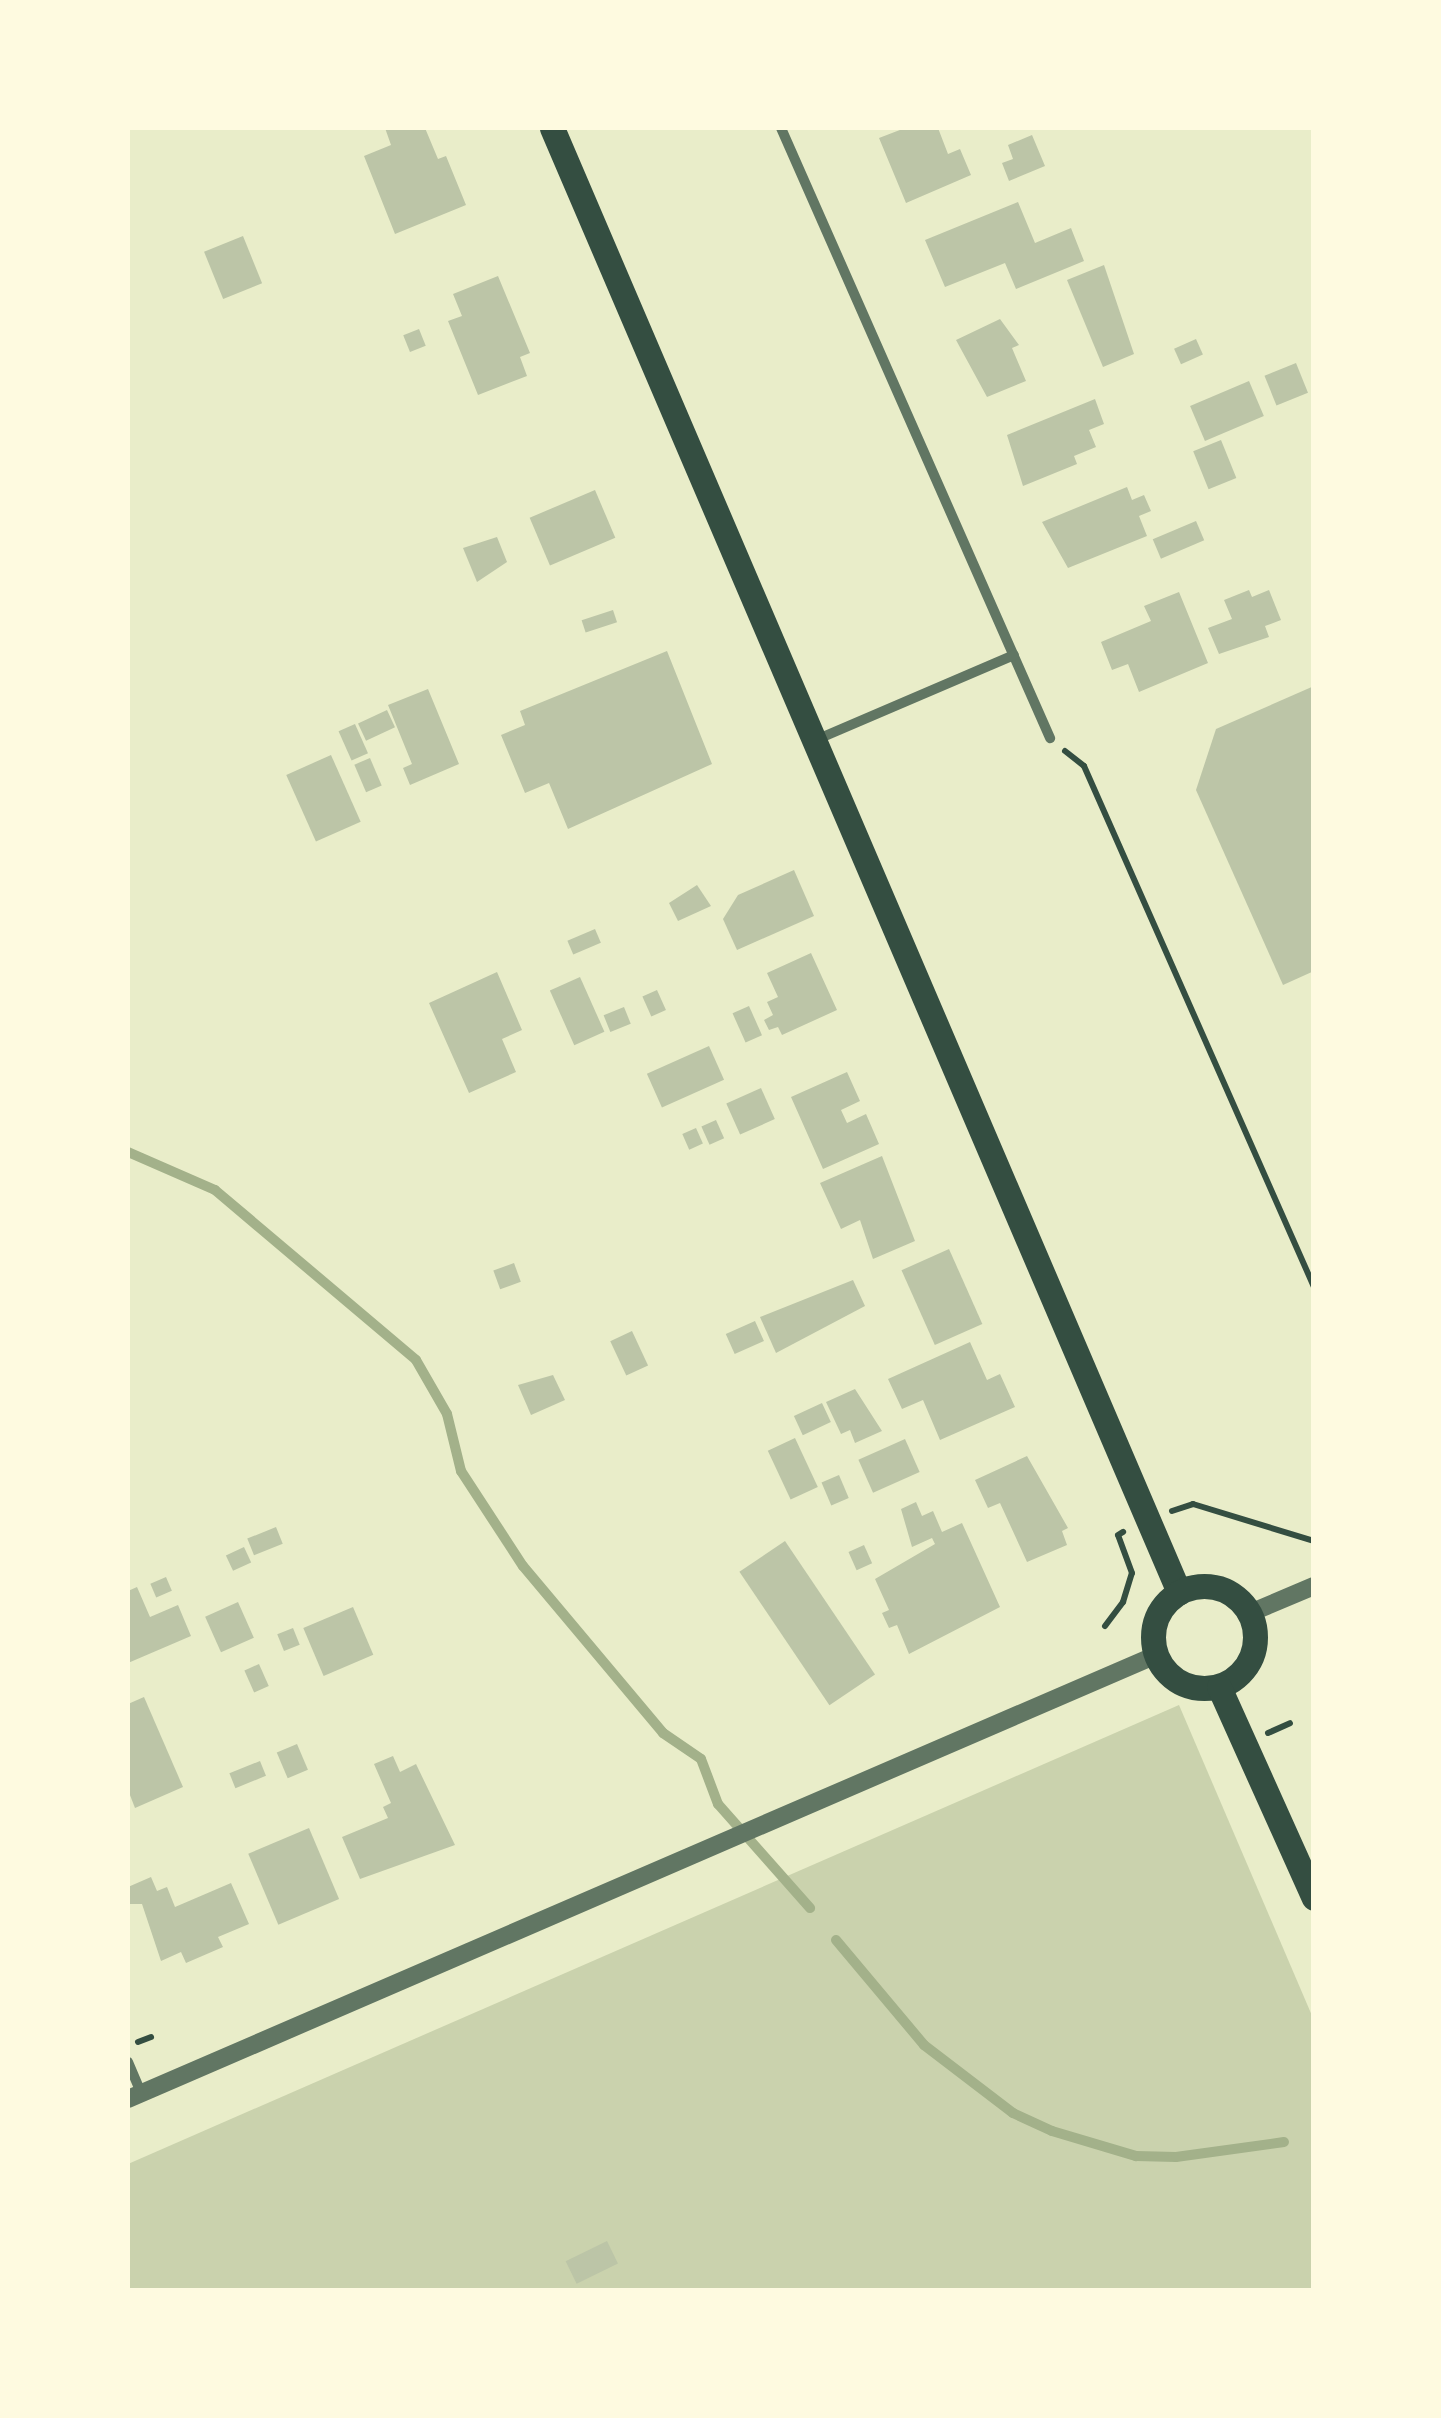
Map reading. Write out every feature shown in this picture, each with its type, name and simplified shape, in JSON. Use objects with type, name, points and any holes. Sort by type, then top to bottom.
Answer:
[{"type":"main road","points":[[552,128],[818,738],[1179,1592]]},
{"type":"main road","points":[[1220,1588],[1250,1614],[1252,1656],[1218,1687],[1182,1684],[1156,1655],[1156,1619],[1179,1592],[1220,1588]]},
{"type":"main road","points":[[1218,1687],[1314,1898]]},
{"type":"street","points":[[781,128],[1050,738]]},
{"type":"street","points":[[818,738],[1014,655]]},
{"type":"street","points":[[1250,1614],[1314,1586]]},
{"type":"street","points":[[128,2062],[134,2096],[712,1847],[778,1814],[1156,1655]]},
{"type":"path","points":[[1050,738],[1084,766],[1314,1287]]},
{"type":"path","points":[[1179,1508],[1192,1504],[1314,1541]]},
{"type":"path","points":[[1105,1626],[1124,1602],[1132,1574],[1118,1535],[1125,1531]]},
{"type":"path","points":[[1278,1728],[1290,1723]]},
{"type":"green space","points":[[1179,1705],[1313,2018],[1313,2290],[128,2290],[128,2164]]},
{"type":"building","points":[[385,128],[425,128],[438,159],[446,156],[466,205],[395,234],[364,156],[391,145]]},
{"type":"building","points":[[905,128],[938,128],[948,154],[960,149],[971,175],[906,203],[879,138]]},
{"type":"building","points":[[1032,135],[1045,166],[1009,181],[1002,163],[1013,159],[1008,145]]},
{"type":"building","points":[[1018,202],[1035,243],[1071,228],[1084,261],[1016,289],[1005,263],[945,287],[925,240]]},
{"type":"building","points":[[243,236],[262,283],[223,299],[204,252]]},
{"type":"building","points":[[1104,265],[1134,354],[1103,367],[1067,280]]},
{"type":"building","points":[[498,276],[530,353],[520,357],[527,376],[478,395],[448,321],[462,316],[453,294]]},
{"type":"building","points":[[1000,319],[1019,345],[1012,348],[1026,381],[987,397],[956,340]]},
{"type":"building","points":[[419,329],[426,346],[410,352],[403,335]]},
{"type":"building","points":[[1196,339],[1203,355],[1181,364],[1174,349]]},
{"type":"building","points":[[1296,363],[1308,393],[1276,405],[1264,376]]},
{"type":"building","points":[[1249,381],[1264,416],[1205,441],[1190,406]]},
{"type":"building","points":[[1095,399],[1104,424],[1089,430],[1096,447],[1074,456],[1077,464],[1023,486],[1007,435]]},
{"type":"building","points":[[1221,440],[1236,478],[1209,489],[1193,451]]},
{"type":"building","points":[[1127,487],[1132,500],[1144,495],[1151,511],[1139,516],[1147,536],[1068,568],[1042,522]]},
{"type":"building","points":[[595,490],[615,538],[550,566],[530,518]]},
{"type":"building","points":[[1196,521],[1204,540],[1161,559],[1153,539]]},
{"type":"building","points":[[497,537],[507,562],[477,582],[463,548]]},
{"type":"building","points":[[1249,590],[1252,597],[1269,590],[1281,620],[1265,626],[1269,637],[1219,654],[1208,628],[1232,619],[1224,600]]},
{"type":"building","points":[[1179,592],[1208,663],[1139,692],[1128,664],[1112,670],[1101,642],[1151,621],[1144,606]]},
{"type":"building","points":[[613,610],[617,622],[586,633],[582,620]]},
{"type":"building","points":[[667,651],[712,764],[568,829],[549,783],[525,793],[501,735],[525,725],[520,711]]},
{"type":"building","points":[[1314,686],[1314,971],[1283,985],[1196,790],[1216,729]]},
{"type":"building","points":[[428,689],[459,764],[410,785],[403,768],[412,764],[388,705]]},
{"type":"building","points":[[387,710],[395,727],[366,741],[358,724]]},
{"type":"building","points":[[355,724],[368,753],[352,761],[339,731]]},
{"type":"building","points":[[331,755],[361,822],[316,842],[286,775]]},
{"type":"building","points":[[370,758],[382,786],[366,792],[354,765]]},
{"type":"building","points":[[794,870],[814,916],[737,950],[723,919],[738,895]]},
{"type":"building","points":[[697,885],[711,906],[678,921],[669,903]]},
{"type":"building","points":[[595,929],[601,943],[573,955],[567,941]]},
{"type":"building","points":[[811,953],[837,1010],[782,1035],[778,1027],[769,1030],[764,1020],[773,1015],[767,1002],[778,997],[767,973]]},
{"type":"building","points":[[497,972],[522,1030],[502,1039],[516,1072],[469,1093],[429,1003]]},
{"type":"building","points":[[580,977],[604,1032],[574,1045],[550,990]]},
{"type":"building","points":[[657,990],[666,1010],[651,1017],[642,997]]},
{"type":"building","points":[[749,1006],[762,1035],[746,1043],[733,1013]]},
{"type":"building","points":[[624,1007],[631,1024],[610,1032],[604,1015]]},
{"type":"building","points":[[709,1046],[724,1080],[662,1107],[647,1074]]},
{"type":"building","points":[[847,1072],[860,1101],[841,1110],[847,1123],[866,1114],[879,1144],[823,1169],[791,1097]]},
{"type":"building","points":[[761,1088],[775,1119],[740,1135],[726,1103]]},
{"type":"building","points":[[716,1120],[724,1138],[710,1145],[701,1127]]},
{"type":"building","points":[[696,1128],[703,1144],[689,1150],[682,1134]]},
{"type":"building","points":[[882,1156],[915,1241],[873,1259],[860,1220],[841,1229],[820,1183]]},
{"type":"building","points":[[949,1249],[982,1324],[935,1345],[901,1270]]},
{"type":"building","points":[[514,1263],[521,1282],[500,1289],[493,1271]]},
{"type":"building","points":[[853,1280],[865,1306],[776,1353],[760,1317]]},
{"type":"building","points":[[755,1321],[764,1341],[735,1354],[726,1334]]},
{"type":"building","points":[[632,1331],[648,1365],[626,1376],[610,1341]]},
{"type":"building","points":[[970,1342],[987,1380],[1000,1374],[1015,1407],[940,1440],[923,1400],[902,1409],[888,1379]]},
{"type":"building","points":[[553,1375],[565,1400],[531,1415],[518,1385]]},
{"type":"building","points":[[855,1389],[882,1431],[855,1443],[850,1430],[841,1434],[826,1402]]},
{"type":"building","points":[[822,1403],[831,1422],[803,1435],[794,1416]]},
{"type":"building","points":[[795,1438],[818,1487],[791,1500],[768,1451]]},
{"type":"building","points":[[905,1439],[920,1472],[873,1493],[858,1460]]},
{"type":"building","points":[[1027,1456],[1068,1528],[1062,1531],[1067,1545],[1027,1562],[1000,1503],[988,1508],[975,1480]]},
{"type":"building","points":[[839,1475],[849,1498],[831,1505],[822,1482]]},
{"type":"building","points":[[916,1502],[922,1516],[933,1511],[942,1532],[962,1523],[1000,1607],[909,1654],[897,1625],[889,1628],[882,1613],[889,1610],[875,1579],[935,1544],[932,1538],[912,1547],[901,1509]]},
{"type":"building","points":[[276,1527],[283,1544],[254,1555],[247,1539]]},
{"type":"building","points":[[785,1541],[875,1674],[829,1705],[739,1572]]},
{"type":"building","points":[[864,1545],[872,1563],[857,1570],[848,1552]]},
{"type":"building","points":[[244,1547],[251,1562],[233,1571],[226,1555]]},
{"type":"building","points":[[166,1577],[172,1591],[156,1597],[150,1584]]},
{"type":"building","points":[[137,1587],[150,1617],[178,1605],[191,1636],[128,1663],[128,1591]]},
{"type":"building","points":[[238,1602],[254,1638],[221,1652],[205,1617]]},
{"type":"building","points":[[353,1607],[373,1655],[324,1676],[303,1628]]},
{"type":"building","points":[[293,1628],[300,1645],[284,1651],[277,1634]]},
{"type":"building","points":[[259,1664],[269,1686],[254,1692],[244,1671]]},
{"type":"building","points":[[144,1697],[183,1787],[135,1808],[128,1790],[128,1704]]},
{"type":"building","points":[[297,1744],[308,1770],[288,1778],[277,1753]]},
{"type":"building","points":[[393,1756],[400,1772],[416,1764],[455,1845],[360,1879],[342,1837],[388,1818],[383,1807],[391,1803],[374,1764]]},
{"type":"building","points":[[260,1761],[266,1776],[235,1788],[229,1773]]},
{"type":"building","points":[[309,1828],[339,1899],[278,1925],[248,1854]]},
{"type":"building","points":[[151,1877],[157,1891],[167,1887],[175,1907],[231,1883],[249,1924],[218,1937],[223,1947],[186,1963],[181,1952],[161,1961],[142,1904],[128,1904],[128,1887]]},
{"type":"building","points":[[607,2241],[618,2263],[577,2284],[566,2261]]},
{"type":"waterway","points":[[128,1152],[215,1190],[416,1360],[447,1414],[461,1471],[523,1566],[663,1733],[701,1759],[718,1804],[810,1908]]},
{"type":"waterway","points":[[836,1940],[924,2045],[1013,2113],[1052,2131],[1136,2156],[1176,2157],[1284,2142]]}]
